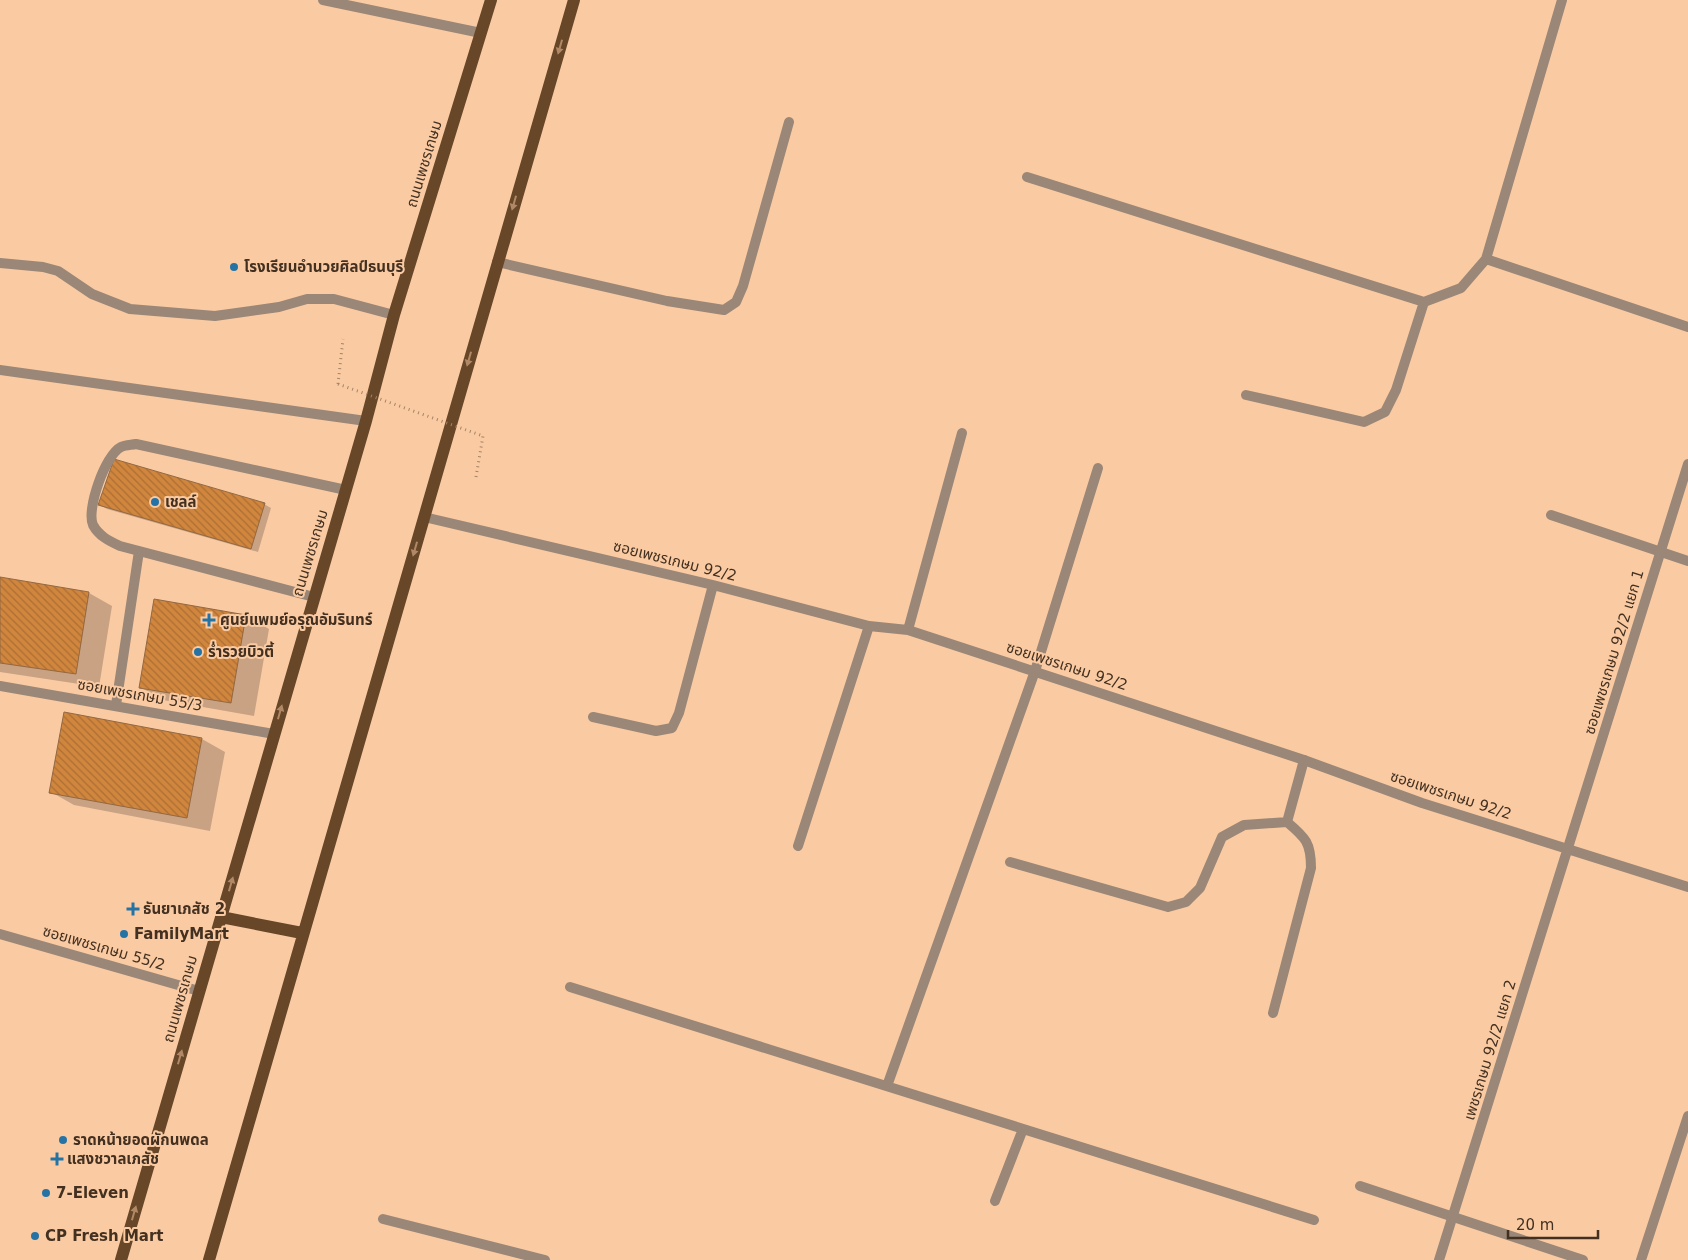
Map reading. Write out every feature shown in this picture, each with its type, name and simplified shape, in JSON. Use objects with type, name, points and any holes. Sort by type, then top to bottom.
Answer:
[{"type":"main road","name":"ถนนเพชรเกษม","points":[[121,1260],[366,421],[394,315],[491,0]]},
{"type":"main road","points":[[208,1260],[574,0]]},
{"type":"main road","points":[[221,917],[302,933]]},
{"type":"street","points":[[323,0],[481,33]]},
{"type":"street","points":[[1027,177],[1424,302],[1461,288],[1486,259],[1562,0]]},
{"type":"street","points":[[497,262],[667,301],[724,310],[736,302],[743,286],[789,122]]},
{"type":"street","points":[[1486,259],[1688,327]]},
{"type":"street","points":[[0,264],[58,271],[92,294],[130,309],[215,316],[279,307],[307,299],[334,299],[394,315]]},
{"type":"street","points":[[1246,395],[1364,422],[1385,412],[1396,390],[1424,302]]},
{"type":"street","points":[[0,370],[366,421]]},
{"type":"street","points":[[908,630],[962,433]]},
{"type":"street","points":[[314,597],[120,546],[102,537],[93,524],[90,508],[108,462],[120,448],[136,444],[346,490]]},
{"type":"street","name":"ซอยเพชรเกษม 92/2 แยก 1","points":[[1569,849],[1688,464]]},
{"type":"street","points":[[887,1086],[1035,671],[1098,468]]},
{"type":"street","points":[[1551,515],[1688,561]]},
{"type":"street","name":"ซอยเพชรเกษม 92/2","points":[[424,517],[713,585],[868,626],[908,630],[1304,760],[1422,803],[1688,887]]},
{"type":"street","points":[[116,705],[138,551]]},
{"type":"street","points":[[593,717],[656,731],[672,728],[679,713],[713,585]]},
{"type":"street","points":[[798,846],[868,626]]},
{"type":"street","name":"ซอยเพชรเกษม 55/3","points":[[0,686],[274,734]]},
{"type":"street","points":[[1287,822],[1304,760]]},
{"type":"street","points":[[1010,862],[1168,907],[1186,902],[1200,888],[1222,837],[1244,825],[1287,822],[1302,835],[1311,849],[1311,868],[1273,1013]]},
{"type":"street","name":"เพชรเกษม 92/2 แยก 2","points":[[1439,1260],[1569,849]]},
{"type":"street","name":"ซอยเพชรเกษม 55/2","points":[[0,934],[199,991]]},
{"type":"street","points":[[570,987],[1314,1220]]},
{"type":"street","points":[[1641,1260],[1688,1116]]},
{"type":"street","points":[[995,1200],[1023,1129]]},
{"type":"street","points":[[1360,1186],[1453,1219],[1583,1260]]},
{"type":"street","points":[[382,1219],[545,1260]]},
{"type":"path","points":[[343,339],[338,384],[483,436],[476,477]]},
{"type":"building","points":[[114,459],[265,503],[251,549],[98,505]]},
{"type":"building","points":[[0,577],[89,592],[76,674],[0,663]]},
{"type":"building","points":[[154,599],[246,615],[231,703],[139,688]]},
{"type":"building","points":[[64,712],[202,738],[187,818],[49,793]]},
{"type":"place","name":"โรงเรียนอำนวยศิลป์ธนบุรี","points":[[234,267]]},
{"type":"place","name":"เชลล์","points":[[155,502]]},
{"type":"place","name":"ศูนย์แพมย์อรุณอัมรินทร์","points":[[209,620]]},
{"type":"place","name":"ร่ำรวยบิวตี้","points":[[198,652]]},
{"type":"place","name":"ธันยาเภสัช 2","points":[[133,909]]},
{"type":"place","name":"FamilyMart","points":[[124,934]]},
{"type":"place","name":"ราดหน้ายอดผักนพดล","points":[[63,1140]]},
{"type":"place","name":"แสงชวาลเภสัช","points":[[57,1159]]},
{"type":"place","name":"7-Eleven","points":[[46,1193]]},
{"type":"place","name":"CP Fresh Mart","points":[[35,1236]]}]
